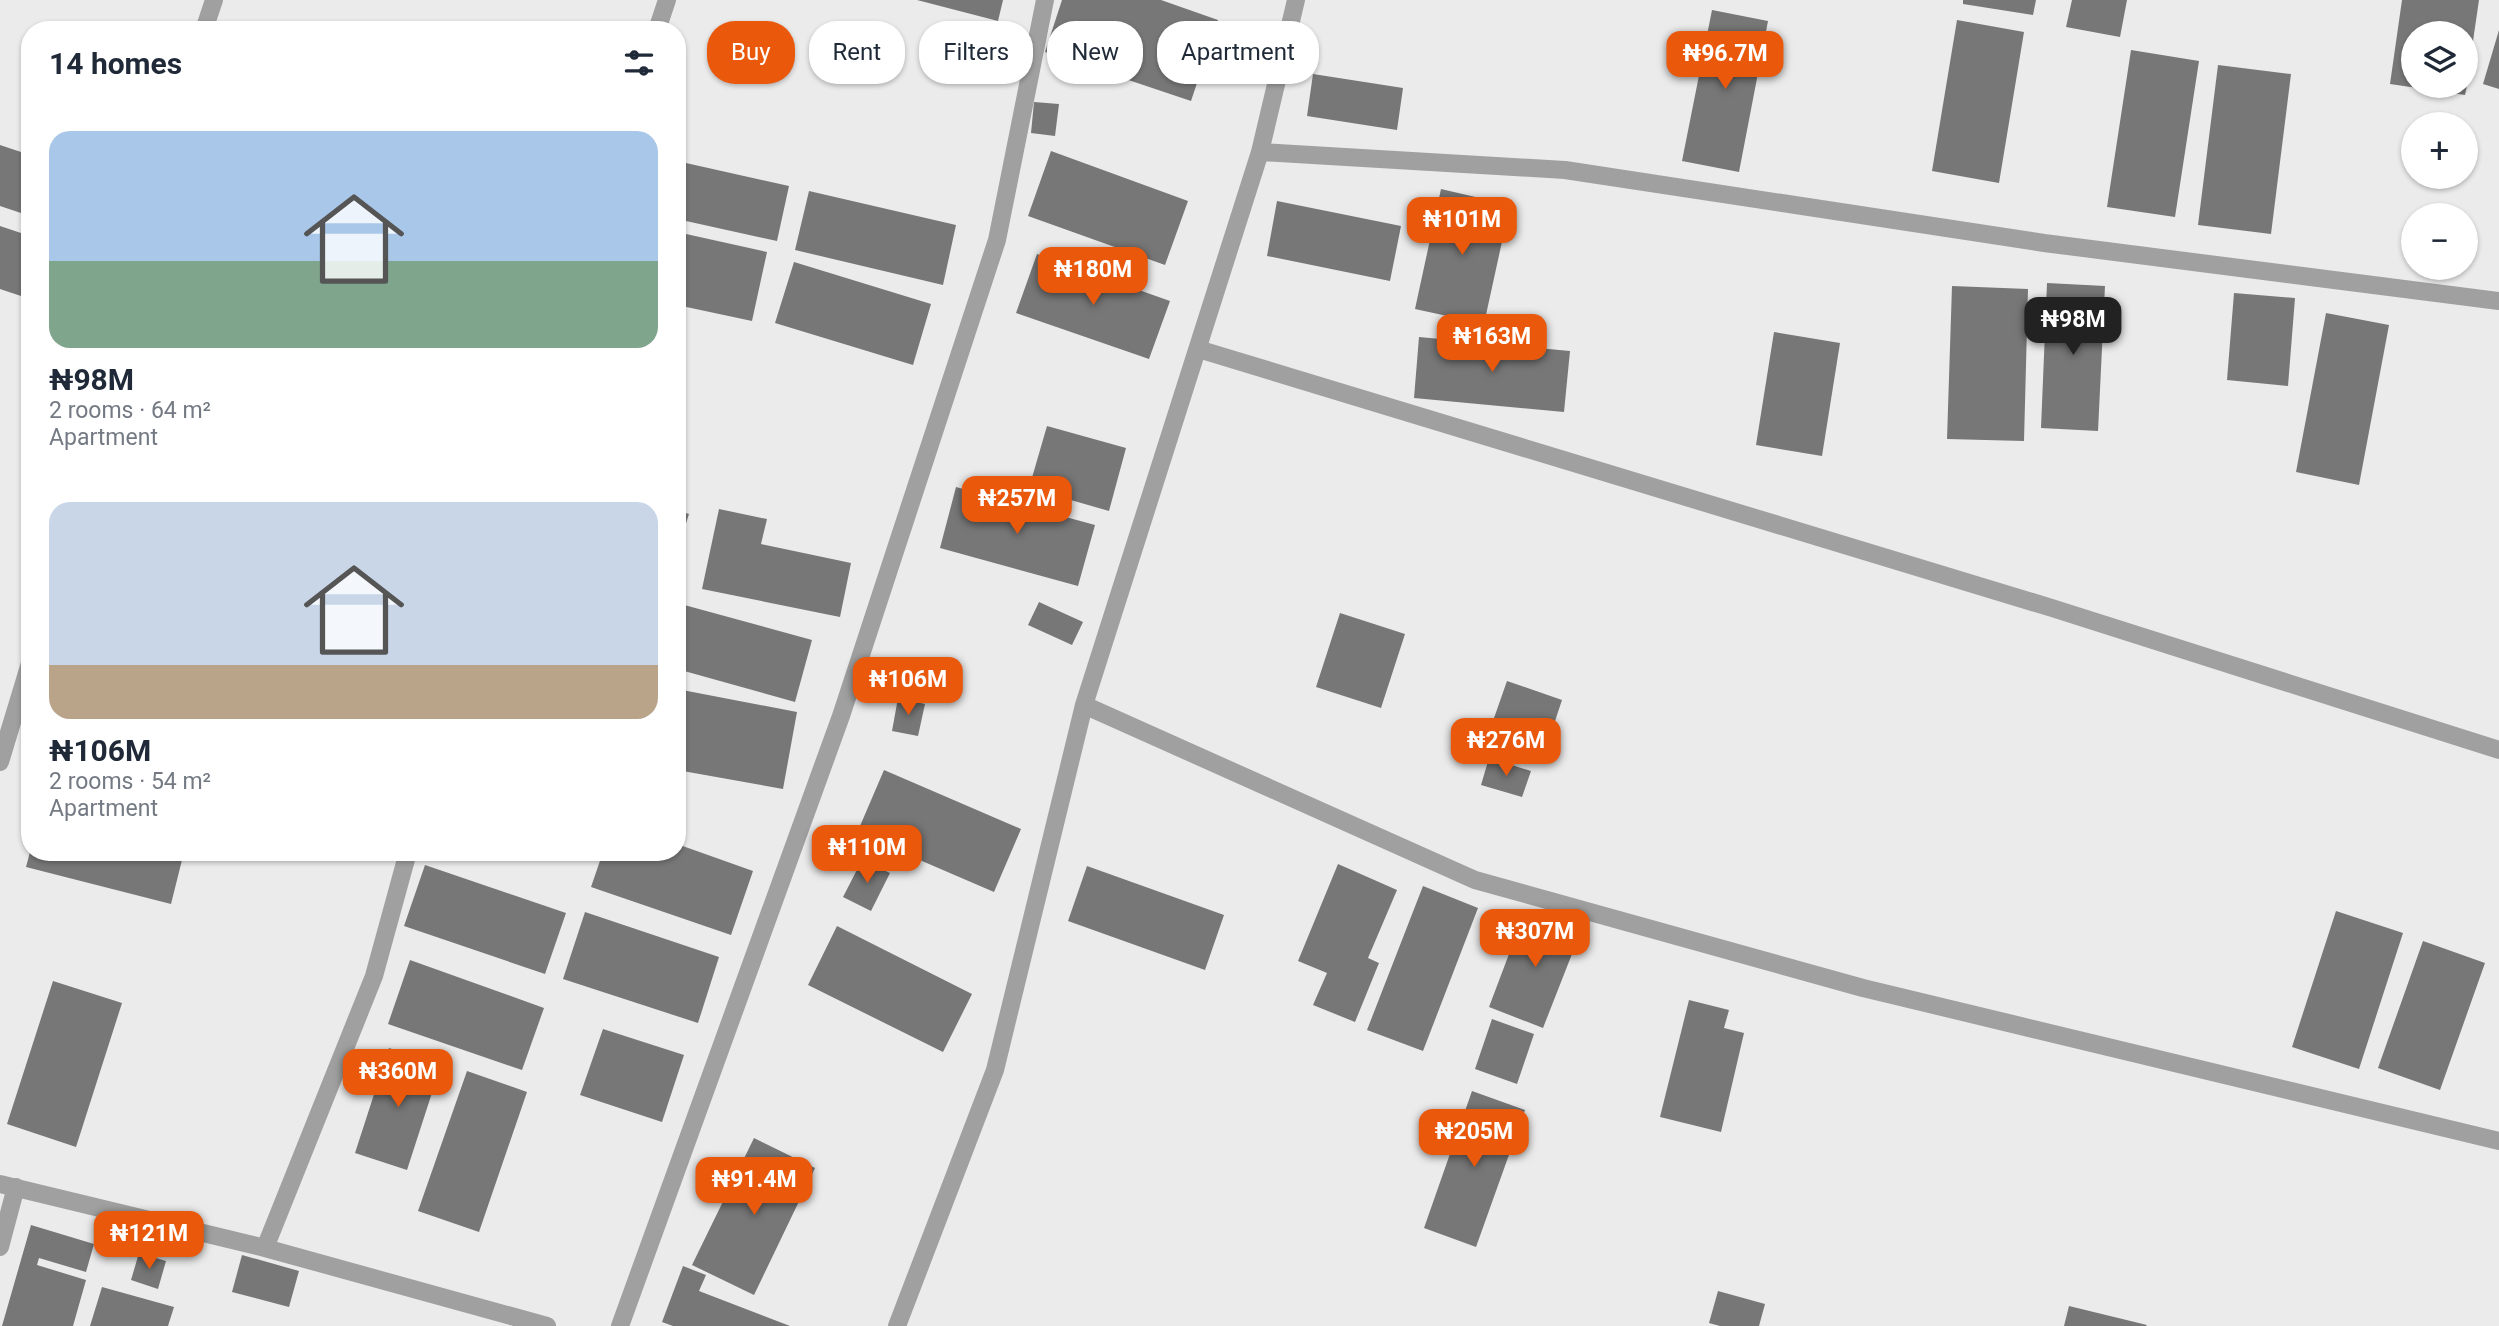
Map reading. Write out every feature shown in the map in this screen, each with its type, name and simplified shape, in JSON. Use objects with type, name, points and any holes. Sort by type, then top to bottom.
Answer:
[{"type":"street","points":[[207,21],[214,0]]},
{"type":"street","points":[[660,21],[667,0]]},
{"type":"street","points":[[620,1326],[841,716],[997,240],[1045,0]]},
{"type":"street","points":[[897,1326],[995,1070],[1084,705],[1261,152],[1296,0]]},
{"type":"street","points":[[1261,152],[1565,170],[2044,243],[2499,301]]},
{"type":"street","points":[[1198,349],[2052,608],[2499,751]]},
{"type":"street","points":[[0,762],[21,693]]},
{"type":"street","points":[[1084,705],[1475,880],[1863,988],[2499,1141]]},
{"type":"street","points":[[265,1248],[374,976],[406,861]]},
{"type":"street","points":[[0,1247],[8,1185],[265,1248],[547,1326]]},
{"type":"building","points":[[917,0],[1003,0],[998,21]]},
{"type":"building","points":[[1062,0],[1161,0],[1218,20],[1157,21],[1157,84],[1197,84],[1191,101],[1140,84],[1143,84],[1143,21],[1055,21]]},
{"type":"building","points":[[1963,0],[2036,0],[2033,15],[1963,4]]},
{"type":"building","points":[[2072,0],[2127,0],[2120,37],[2066,27]]},
{"type":"building","points":[[2402,0],[2479,0],[2476,21],[2401,21],[2401,86],[2390,84]]},
{"type":"building","points":[[1712,10],[1768,21],[1739,172],[1682,161]]},
{"type":"building","points":[[1957,20],[2024,32],[1999,183],[1932,171]]},
{"type":"building","points":[[2499,30],[2499,89],[2483,84]]},
{"type":"building","points":[[2131,50],[2199,61],[2175,217],[2107,207]]},
{"type":"building","points":[[2218,65],[2291,74],[2271,234],[2198,225]]},
{"type":"building","points":[[1319,75],[1403,88],[1397,130],[1307,116],[1312,84],[1319,84]]},
{"type":"building","points":[[1034,102],[1059,104],[1055,136],[1031,133]]},
{"type":"building","points":[[0,145],[21,152],[21,213],[0,206]]},
{"type":"building","points":[[1051,151],[1188,201],[1165,265],[1028,216]]},
{"type":"building","points":[[686,163],[789,186],[777,241],[686,221]]},
{"type":"building","points":[[1441,189],[1510,205],[1484,324],[1415,309]]},
{"type":"building","points":[[809,191],[956,225],[943,285],[795,250]]},
{"type":"building","points":[[1277,201],[1401,226],[1390,281],[1267,256]]},
{"type":"building","points":[[0,226],[21,233],[21,296],[0,289]]},
{"type":"building","points":[[686,234],[767,252],[752,321],[686,307]]},
{"type":"building","points":[[1037,254],[1170,301],[1149,359],[1016,313]]},
{"type":"building","points":[[794,262],[931,304],[913,365],[775,323]]},
{"type":"building","points":[[2047,283],[2105,286],[2098,431],[2041,428]]},
{"type":"building","points":[[1952,286],[2028,289],[2024,441],[1947,439]]},
{"type":"building","points":[[2234,293],[2295,298],[2288,386],[2227,380]]},
{"type":"building","points":[[2326,313],[2389,325],[2359,485],[2296,472]]},
{"type":"building","points":[[1774,332],[1840,343],[1822,456],[1756,445]]},
{"type":"building","points":[[1419,337],[1570,351],[1564,412],[1414,398]]},
{"type":"building","points":[[1047,426],[1126,448],[1109,511],[1029,488]]},
{"type":"building","points":[[956,487],[1095,525],[1078,586],[940,548]]},
{"type":"building","points":[[719,509],[767,519],[761,544],[851,563],[840,617],[702,589]]},
{"type":"building","points":[[1039,602],[1083,622],[1072,645],[1028,625]]},
{"type":"building","points":[[686,605],[812,640],[795,702],[686,672]]},
{"type":"building","points":[[1340,613],[1405,634],[1381,708],[1316,687]]},
{"type":"building","points":[[1507,681],[1562,700],[1543,757],[1487,738]]},
{"type":"building","points":[[686,691],[797,712],[783,789],[686,772]]},
{"type":"building","points":[[898,698],[925,704],[918,736],[892,731]]},
{"type":"building","points":[[1489,758],[1531,771],[1522,797],[1481,785]]},
{"type":"building","points":[[884,770],[1021,829],[994,892],[857,833]]},
{"type":"building","points":[[686,847],[753,871],[731,935],[591,887],[600,861],[686,861]]},
{"type":"building","points":[[862,860],[890,873],[871,911],[843,897]]},
{"type":"building","points":[[28,861],[182,861],[171,904],[26,867]]},
{"type":"building","points":[[1338,864],[1397,890],[1368,958],[1379,963],[1355,1022],[1313,1005],[1327,973],[1298,961]]},
{"type":"building","points":[[425,865],[566,913],[545,974],[404,926]]},
{"type":"building","points":[[1087,866],[1224,915],[1205,970],[1068,921]]},
{"type":"building","points":[[1423,886],[1478,908],[1423,1051],[1367,1030]]},
{"type":"building","points":[[1526,909],[1581,931],[1543,1028],[1489,1007]]},
{"type":"building","points":[[2336,911],[2403,933],[2359,1069],[2292,1047]]},
{"type":"building","points":[[585,912],[719,957],[698,1023],[563,979]]},
{"type":"building","points":[[837,926],[972,994],[943,1052],[808,985]]},
{"type":"building","points":[[2423,941],[2485,963],[2440,1090],[2378,1068]]},
{"type":"building","points":[[410,960],[544,1008],[522,1070],[388,1024]]},
{"type":"building","points":[[53,981],[122,1003],[76,1147],[7,1124]]},
{"type":"building","points":[[1689,1000],[1729,1010],[1724,1028],[1744,1033],[1721,1132],[1660,1117]]},
{"type":"building","points":[[1492,1019],[1534,1034],[1517,1084],[1475,1069]]},
{"type":"building","points":[[603,1029],[684,1055],[662,1122],[580,1095]]},
{"type":"building","points":[[389,1048],[441,1065],[407,1170],[355,1153]]},
{"type":"building","points":[[467,1071],[527,1092],[479,1232],[418,1211]]},
{"type":"building","points":[[1472,1091],[1525,1110],[1476,1247],[1424,1228]]},
{"type":"building","points":[[754,1138],[815,1168],[754,1295],[692,1265]]},
{"type":"building","points":[[31,1225],[94,1244],[86,1272],[39,1258],[37,1265],[86,1280],[73,1326],[2,1326]]},
{"type":"building","points":[[139,1253],[166,1261],[158,1289],[131,1280]]},
{"type":"building","points":[[242,1255],[299,1271],[289,1307],[232,1292]]},
{"type":"building","points":[[683,1266],[706,1275],[699,1291],[790,1326],[673,1326],[662,1322]]},
{"type":"building","points":[[102,1287],[174,1307],[168,1326],[90,1326]]},
{"type":"building","points":[[1718,1291],[1765,1304],[1759,1326],[1720,1326],[1709,1323]]},
{"type":"building","points":[[2069,1306],[2147,1325],[2064,1326]]}]
